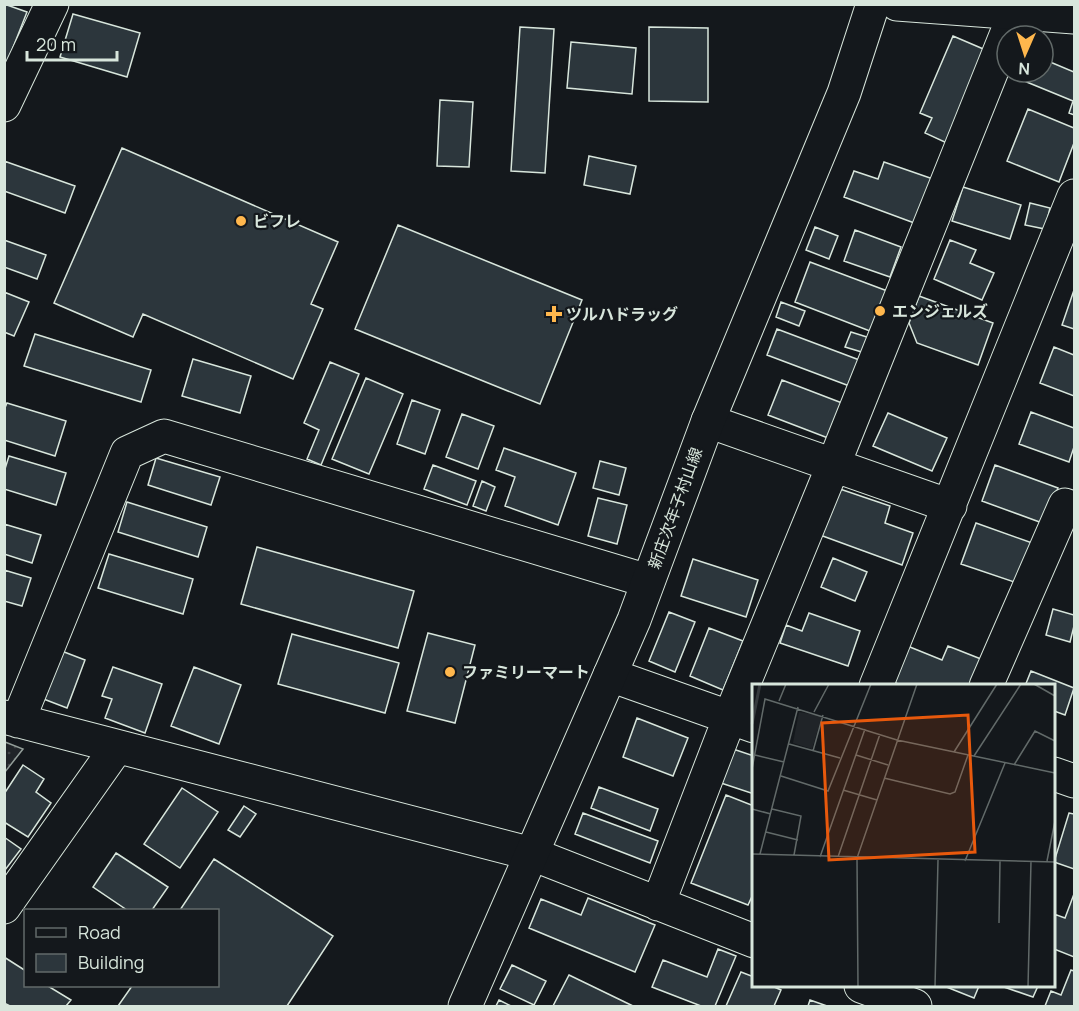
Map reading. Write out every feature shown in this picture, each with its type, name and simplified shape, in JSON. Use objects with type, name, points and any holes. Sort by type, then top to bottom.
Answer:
[{"type":"street","points":[[4,105],[52,4]]},
{"type":"street","name":"新庄次年子村山線","points":[[465,1006],[610,675],[708,421],[844,93],[873,4]]},
{"type":"street","points":[[897,4],[1074,17]]},
{"type":"street","points":[[756,684],[833,466],[1015,13]]},
{"type":"street","points":[[877,684],[1074,196]]},
{"type":"street","points":[[708,421],[950,506]]},
{"type":"street","points":[[648,581],[164,436],[127,453],[11,719],[532,854],[752,941]]},
{"type":"street","points":[[987,684],[1065,505],[1074,509]]},
{"type":"street","points":[[610,675],[742,722]]},
{"type":"street","points":[[658,904],[742,722],[752,694]]},
{"type":"street","points":[[4,907],[117,747]]},
{"type":"street","points":[[1055,775],[1074,781]]},
{"type":"street","points":[[845,1006],[855,987]]},
{"type":"street","points":[[864,987],[915,1006]]},
{"type":"shaded area","points":[[4,742],[23,749],[5,772]]},
{"type":"building","points":[[4,4],[27,12],[5,68],[4,68]]},
{"type":"building","points":[[73,14],[140,33],[127,77],[60,57]]},
{"type":"building","points":[[520,27],[554,29],[545,173],[511,171]]},
{"type":"building","points":[[649,27],[708,28],[708,102],[649,101]]},
{"type":"building","points":[[953,36],[988,51],[949,144],[925,133],[932,118],[920,113]]},
{"type":"building","points":[[571,42],[636,48],[632,94],[567,88]]},
{"type":"building","points":[[1055,64],[1074,72],[1074,115],[1069,113],[1073,101],[1032,84],[1055,84]]},
{"type":"building","points":[[440,100],[473,102],[469,167],[437,166]]},
{"type":"building","points":[[1028,109],[1074,128],[1074,143],[1059,182],[1007,161]]},
{"type":"building","points":[[122,148],[338,242],[311,304],[323,309],[293,379],[143,314],[133,337],[54,303]]},
{"type":"building","points":[[589,156],[636,166],[630,194],[584,185]]},
{"type":"building","points":[[4,161],[75,186],[65,213],[4,191]]},
{"type":"building","points":[[884,162],[933,179],[917,224],[844,197],[854,171],[878,179]]},
{"type":"building","points":[[963,187],[1021,205],[1010,239],[952,221]]},
{"type":"building","points":[[1030,203],[1050,208],[1045,229],[1025,225]]},
{"type":"building","points":[[398,225],[582,300],[540,404],[355,329]]},
{"type":"building","points":[[815,227],[838,236],[829,259],[806,250]]},
{"type":"building","points":[[855,230],[901,247],[890,277],[844,261]]},
{"type":"building","points":[[4,240],[46,255],[37,279],[4,267]]},
{"type":"building","points":[[950,240],[976,250],[970,263],[994,273],[982,300],[934,279]]},
{"type":"building","points":[[810,262],[890,292],[875,333],[795,302]]},
{"type":"building","points":[[1074,290],[1074,329],[1062,325]]},
{"type":"building","points":[[4,292],[29,302],[14,336],[4,332]]},
{"type":"building","points":[[919,296],[993,323],[978,365],[917,343],[909,323]]},
{"type":"building","points":[[781,302],[805,311],[799,326],[776,317]]},
{"type":"building","points":[[777,329],[862,361],[852,387],[767,355]]},
{"type":"building","points":[[851,332],[870,338],[865,353],[845,347]]},
{"type":"building","points":[[35,334],[151,370],[141,402],[24,366]]},
{"type":"building","points":[[1054,347],[1074,355],[1074,396],[1040,383]]},
{"type":"building","points":[[193,359],[251,376],[240,413],[182,396]]},
{"type":"building","points":[[330,362],[359,374],[321,465],[307,459],[319,430],[304,423]]},
{"type":"building","points":[[366,378],[403,394],[369,474],[332,459]]},
{"type":"building","points":[[782,380],[842,403],[828,438],[768,415]]},
{"type":"building","points":[[412,400],[440,410],[425,454],[397,444]]},
{"type":"building","points":[[7,403],[66,421],[55,456],[4,440],[4,410]]},
{"type":"building","points":[[1031,412],[1074,428],[1074,447],[1069,462],[1019,444]]},
{"type":"building","points":[[888,413],[947,438],[932,471],[873,446]]},
{"type":"building","points":[[462,414],[494,426],[478,469],[446,457]]},
{"type":"building","points":[[504,448],[576,473],[558,525],[505,506],[515,477],[496,470]]},
{"type":"building","points":[[9,456],[66,473],[56,505],[4,489],[4,472]]},
{"type":"building","points":[[156,458],[220,477],[211,505],[148,485]]},
{"type":"building","points":[[600,461],[626,468],[619,495],[593,488]]},
{"type":"building","points":[[433,465],[476,481],[467,505],[424,489]]},
{"type":"building","points":[[995,465],[1058,488],[1045,524],[982,501]]},
{"type":"building","points":[[482,481],[495,487],[486,511],[473,506]]},
{"type":"building","points":[[837,488],[890,506],[885,523],[913,533],[902,565],[820,535]]},
{"type":"building","points":[[598,498],[627,505],[617,544],[588,536]]},
{"type":"building","points":[[127,502],[207,527],[198,557],[118,532]]},
{"type":"building","points":[[976,523],[1035,544],[1020,584],[961,564]]},
{"type":"building","points":[[4,524],[41,535],[32,563],[4,554]]},
{"type":"building","points":[[257,547],[414,591],[398,648],[241,604]]},
{"type":"building","points":[[109,554],[193,579],[183,614],[98,588]]},
{"type":"building","points":[[833,558],[867,572],[855,601],[821,587]]},
{"type":"building","points":[[693,559],[758,580],[746,617],[681,596]]},
{"type":"building","points":[[4,570],[31,578],[22,606],[4,601]]},
{"type":"building","points":[[1053,609],[1074,615],[1070,642],[1046,635]]},
{"type":"building","points":[[669,612],[695,622],[675,672],[649,661]]},
{"type":"building","points":[[809,613],[860,631],[848,666],[780,643],[786,625],[802,631]]},
{"type":"building","points":[[709,628],[743,641],[723,690],[690,676]]},
{"type":"building","points":[[428,633],[475,645],[455,723],[407,711]]},
{"type":"building","points":[[292,634],[399,663],[385,713],[278,684]]},
{"type":"building","points":[[905,645],[942,660],[948,646],[986,661],[977,684],[898,684],[891,681]]},
{"type":"building","points":[[59,650],[85,660],[67,708],[41,698]]},
{"type":"building","points":[[113,667],[162,684],[145,733],[105,718],[112,699],[102,696]]},
{"type":"building","points":[[194,667],[241,685],[219,744],[171,726]]},
{"type":"building","points":[[1031,671],[1074,688],[1065,715],[1055,711],[1055,684],[1026,684]]},
{"type":"building","points":[[637,718],[688,738],[673,776],[623,757]]},
{"type":"building","points":[[727,747],[752,755],[752,793],[715,781]]},
{"type":"building","points":[[23,765],[44,779],[36,792],[51,803],[28,837],[4,822],[4,794]]},
{"type":"building","points":[[599,787],[658,809],[650,831],[591,808]]},
{"type":"building","points":[[182,788],[218,812],[180,868],[144,844]]},
{"type":"building","points":[[726,795],[752,805],[752,896],[748,905],[691,883]]},
{"type":"building","points":[[244,806],[256,814],[240,837],[228,830]]},
{"type":"building","points":[[583,813],[658,841],[650,863],[575,834]]},
{"type":"building","points":[[1069,813],[1074,814],[1074,869],[1055,862]]},
{"type":"building","points":[[4,837],[21,849],[5,870],[4,870]]},
{"type":"building","points":[[116,853],[168,887],[153,909],[126,909],[93,887]]},
{"type":"building","points":[[214,859],[333,936],[287,1006],[118,1006],[131,987],[219,987],[219,909],[181,909]]},
{"type":"building","points":[[1074,894],[1074,957],[1055,949],[1055,914],[1065,918]]},
{"type":"building","points":[[588,898],[655,925],[635,972],[529,928],[541,899],[581,915]]},
{"type":"building","points":[[718,949],[736,956],[715,1006],[701,1006],[652,987],[663,960],[707,977]]},
{"type":"building","points":[[4,957],[24,970],[24,987],[50,987],[71,1000],[66,1006],[10,1006],[4,1003]]},
{"type":"building","points":[[512,965],[546,981],[534,1005],[500,989]]},
{"type":"building","points":[[1071,970],[1074,971],[1074,1006],[1045,1006],[1051,991],[1061,995]]},
{"type":"building","points":[[741,972],[752,976],[752,987],[774,987],[781,990],[774,1006],[726,1006]]},
{"type":"building","points":[[569,975],[633,1006],[553,1006]]},
{"type":"building","points":[[946,987],[979,987],[974,998]]},
{"type":"building","points":[[1004,987],[1038,987],[1033,997]]},
{"type":"building","points":[[499,1000],[511,1006],[496,1006]]},
{"type":"building","points":[[810,1000],[827,1006],[808,1006]]},
{"type":"place","name":"ビフレ","points":[[241,221]]},
{"type":"place","name":"エンジェルズ","points":[[880,311]]},
{"type":"place","name":"ツルハドラッグ","points":[[554,314]]},
{"type":"place","name":"ファミリーマート","points":[[450,672]]}]
